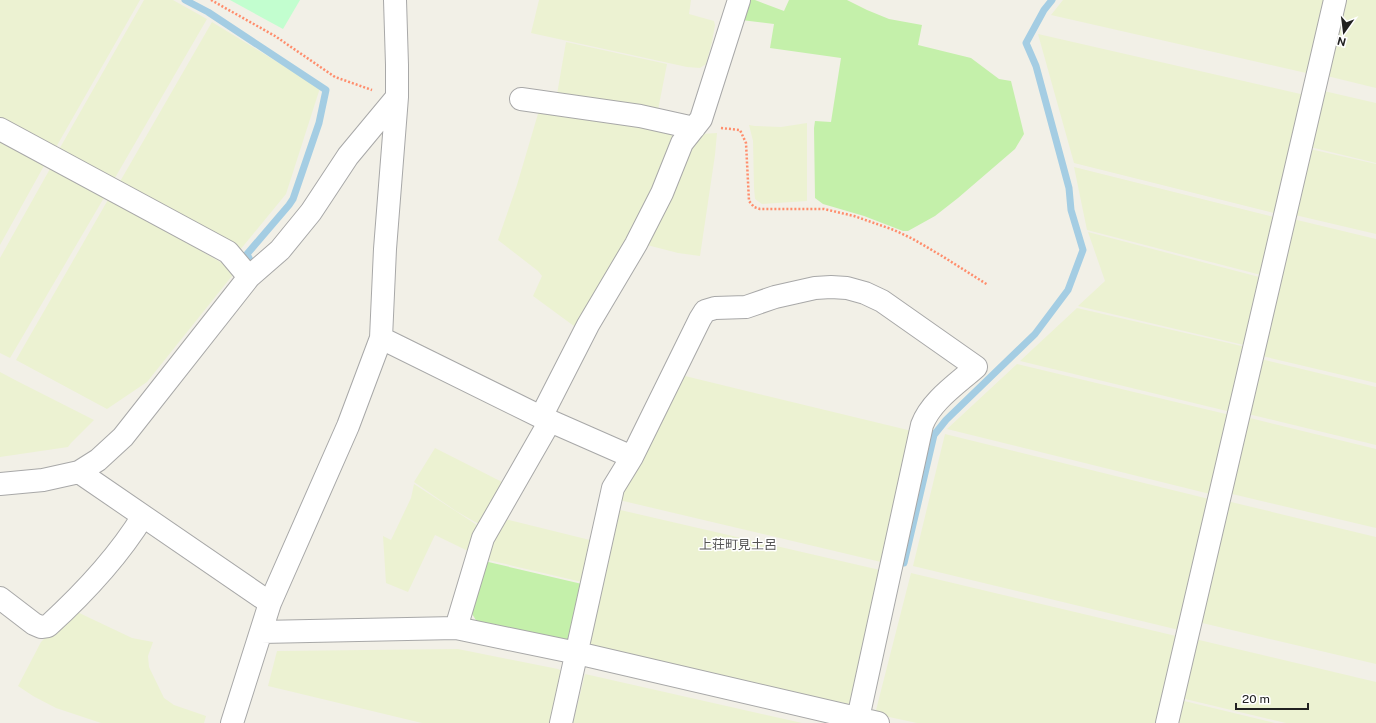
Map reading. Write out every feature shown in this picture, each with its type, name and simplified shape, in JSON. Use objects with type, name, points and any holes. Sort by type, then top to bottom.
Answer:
[{"type":"street","points":[[232,723],[270,604],[348,426],[381,338],[385,249],[397,97],[395,0]]},
{"type":"street","points":[[456,628],[483,538],[546,419],[588,324],[636,244],[662,193],[682,143],[701,119],[739,0]]},
{"type":"street","points":[[1167,723],[1335,0]]},
{"type":"street","points":[[0,484],[43,480],[79,472],[98,460],[123,437],[249,277],[285,245],[311,212],[348,156],[397,97]]},
{"type":"street","points":[[521,99],[626,114],[694,128]]},
{"type":"street","points":[[0,129],[228,252],[249,277]]},
{"type":"street","points":[[261,632],[456,628],[577,653],[864,721],[922,425],[925,416],[933,406],[976,367],[882,301],[865,293],[847,288],[815,288],[775,296],[746,307],[715,308],[705,311],[632,457],[613,488],[577,653],[561,723]]},
{"type":"street","points":[[381,338],[546,419],[632,457]]},
{"type":"street","points":[[79,472],[270,604]]},
{"type":"street","points":[[0,598],[34,624],[41,627],[48,626],[105,568],[143,516]]},
{"type":"path","points":[[211,0],[275,36],[335,77],[368,89],[397,97]]},
{"type":"path","points":[[694,128],[728,128],[740,130],[746,143],[749,201],[754,207],[760,209],[824,209],[854,216],[894,230],[913,239],[988,285]]},
{"type":"green space","points":[[0,0],[140,0],[55,149],[0,120]]},
{"type":"green space","points":[[144,0],[173,0],[207,19],[112,183],[57,153]]},
{"type":"green space","points":[[230,0],[300,0],[283,29]]},
{"type":"green space","points":[[539,0],[691,0],[689,14],[714,21],[715,25],[706,64],[700,68],[687,67],[531,33]]},
{"type":"green space","points":[[747,0],[755,0],[784,11],[789,0],[847,0],[889,19],[922,25],[918,45],[971,58],[999,79],[1011,81],[1024,134],[1015,149],[958,198],[935,216],[908,231],[903,231],[864,216],[823,204],[815,198],[814,128],[815,121],[831,122],[841,58],[770,48],[774,24],[741,20]]},
{"type":"green space","points":[[1063,0],[1329,0],[1315,75],[1051,15]]},
{"type":"green space","points":[[1346,0],[1376,0],[1376,88],[1327,76]]},
{"type":"green space","points":[[212,22],[320,88],[286,194],[240,250],[118,185]]},
{"type":"green space","points":[[1038,34],[1305,95],[1278,214],[1074,163]]},
{"type":"green space","points":[[566,42],[667,64],[657,115],[556,100]]},
{"type":"green space","points":[[1324,91],[1376,103],[1376,163],[1310,147]]},
{"type":"green space","points":[[540,107],[671,133],[673,139],[636,226],[578,329],[533,296],[542,276],[538,271],[498,240],[517,185]]},
{"type":"green space","points":[[807,123],[807,201],[762,204],[755,199],[753,141],[749,125],[781,127]]},
{"type":"green space","points":[[717,133],[700,256],[678,253],[647,245],[695,138],[701,134]]},
{"type":"green space","points":[[0,139],[45,164],[0,245]]},
{"type":"green space","points":[[1310,149],[1376,164],[1376,234],[1295,215]]},
{"type":"green space","points":[[51,167],[105,196],[10,358],[0,353],[0,258]]},
{"type":"green space","points":[[1074,167],[1278,218],[1265,276],[1087,230]]},
{"type":"green space","points":[[109,198],[236,271],[147,382],[107,409],[16,360]]},
{"type":"green space","points":[[1293,219],[1376,239],[1376,383],[1262,356]]},
{"type":"green space","points":[[1088,232],[1263,278],[1248,346],[1078,306],[1105,281]]},
{"type":"green space","points":[[1077,308],[1246,347],[1231,412],[1020,361]]},
{"type":"green space","points":[[1261,359],[1376,387],[1376,445],[1248,414]]},
{"type":"green space","points":[[1017,364],[1230,415],[1210,494],[947,429]]},
{"type":"green space","points":[[0,372],[94,420],[68,447],[0,457]]},
{"type":"green space","points":[[685,376],[912,431],[881,562],[619,500]]},
{"type":"green space","points":[[1246,417],[1376,449],[1376,528],[1228,493]]},
{"type":"green space","points":[[945,434],[1209,499],[1179,630],[913,566]]},
{"type":"green space","points":[[435,448],[506,484],[482,526],[456,511],[414,482]]},
{"type":"green space","points":[[414,484],[480,527],[468,551],[435,535],[408,592],[386,583],[383,536],[391,540],[411,498]]},
{"type":"green space","points":[[1227,501],[1376,537],[1376,664],[1198,622]]},
{"type":"green space","points":[[616,509],[880,570],[849,704],[583,646]]},
{"type":"green space","points":[[505,519],[590,540],[582,582],[484,559]]},
{"type":"green space","points":[[484,561],[582,584],[569,639],[564,642],[477,622],[471,612]]},
{"type":"green space","points":[[911,573],[1176,636],[1156,723],[917,723],[875,714]]},
{"type":"green space","points":[[73,610],[132,638],[153,642],[148,656],[149,667],[164,698],[174,705],[206,716],[204,723],[101,723],[56,708],[18,686],[41,642]]},
{"type":"green space","points":[[1195,639],[1376,682],[1376,723],[1286,723],[1181,698]]},
{"type":"green space","points":[[458,649],[558,669],[565,673],[552,723],[422,723],[268,686],[277,651]]},
{"type":"green space","points":[[585,674],[802,723],[573,723]]},
{"type":"green space","points":[[1180,700],[1275,723],[1175,723]]},
{"type":"waterway","points":[[185,0],[208,12],[326,90],[319,123],[293,199],[247,254],[252,264]]},
{"type":"waterway","points":[[904,563],[934,435],[946,420],[1035,334],[1068,290],[1083,250],[1071,210],[1069,188],[1036,66],[1026,43],[1044,10],[1052,0]]},
{"type":"district","name":"上荘町見土呂","points":[[738,544]]}]
